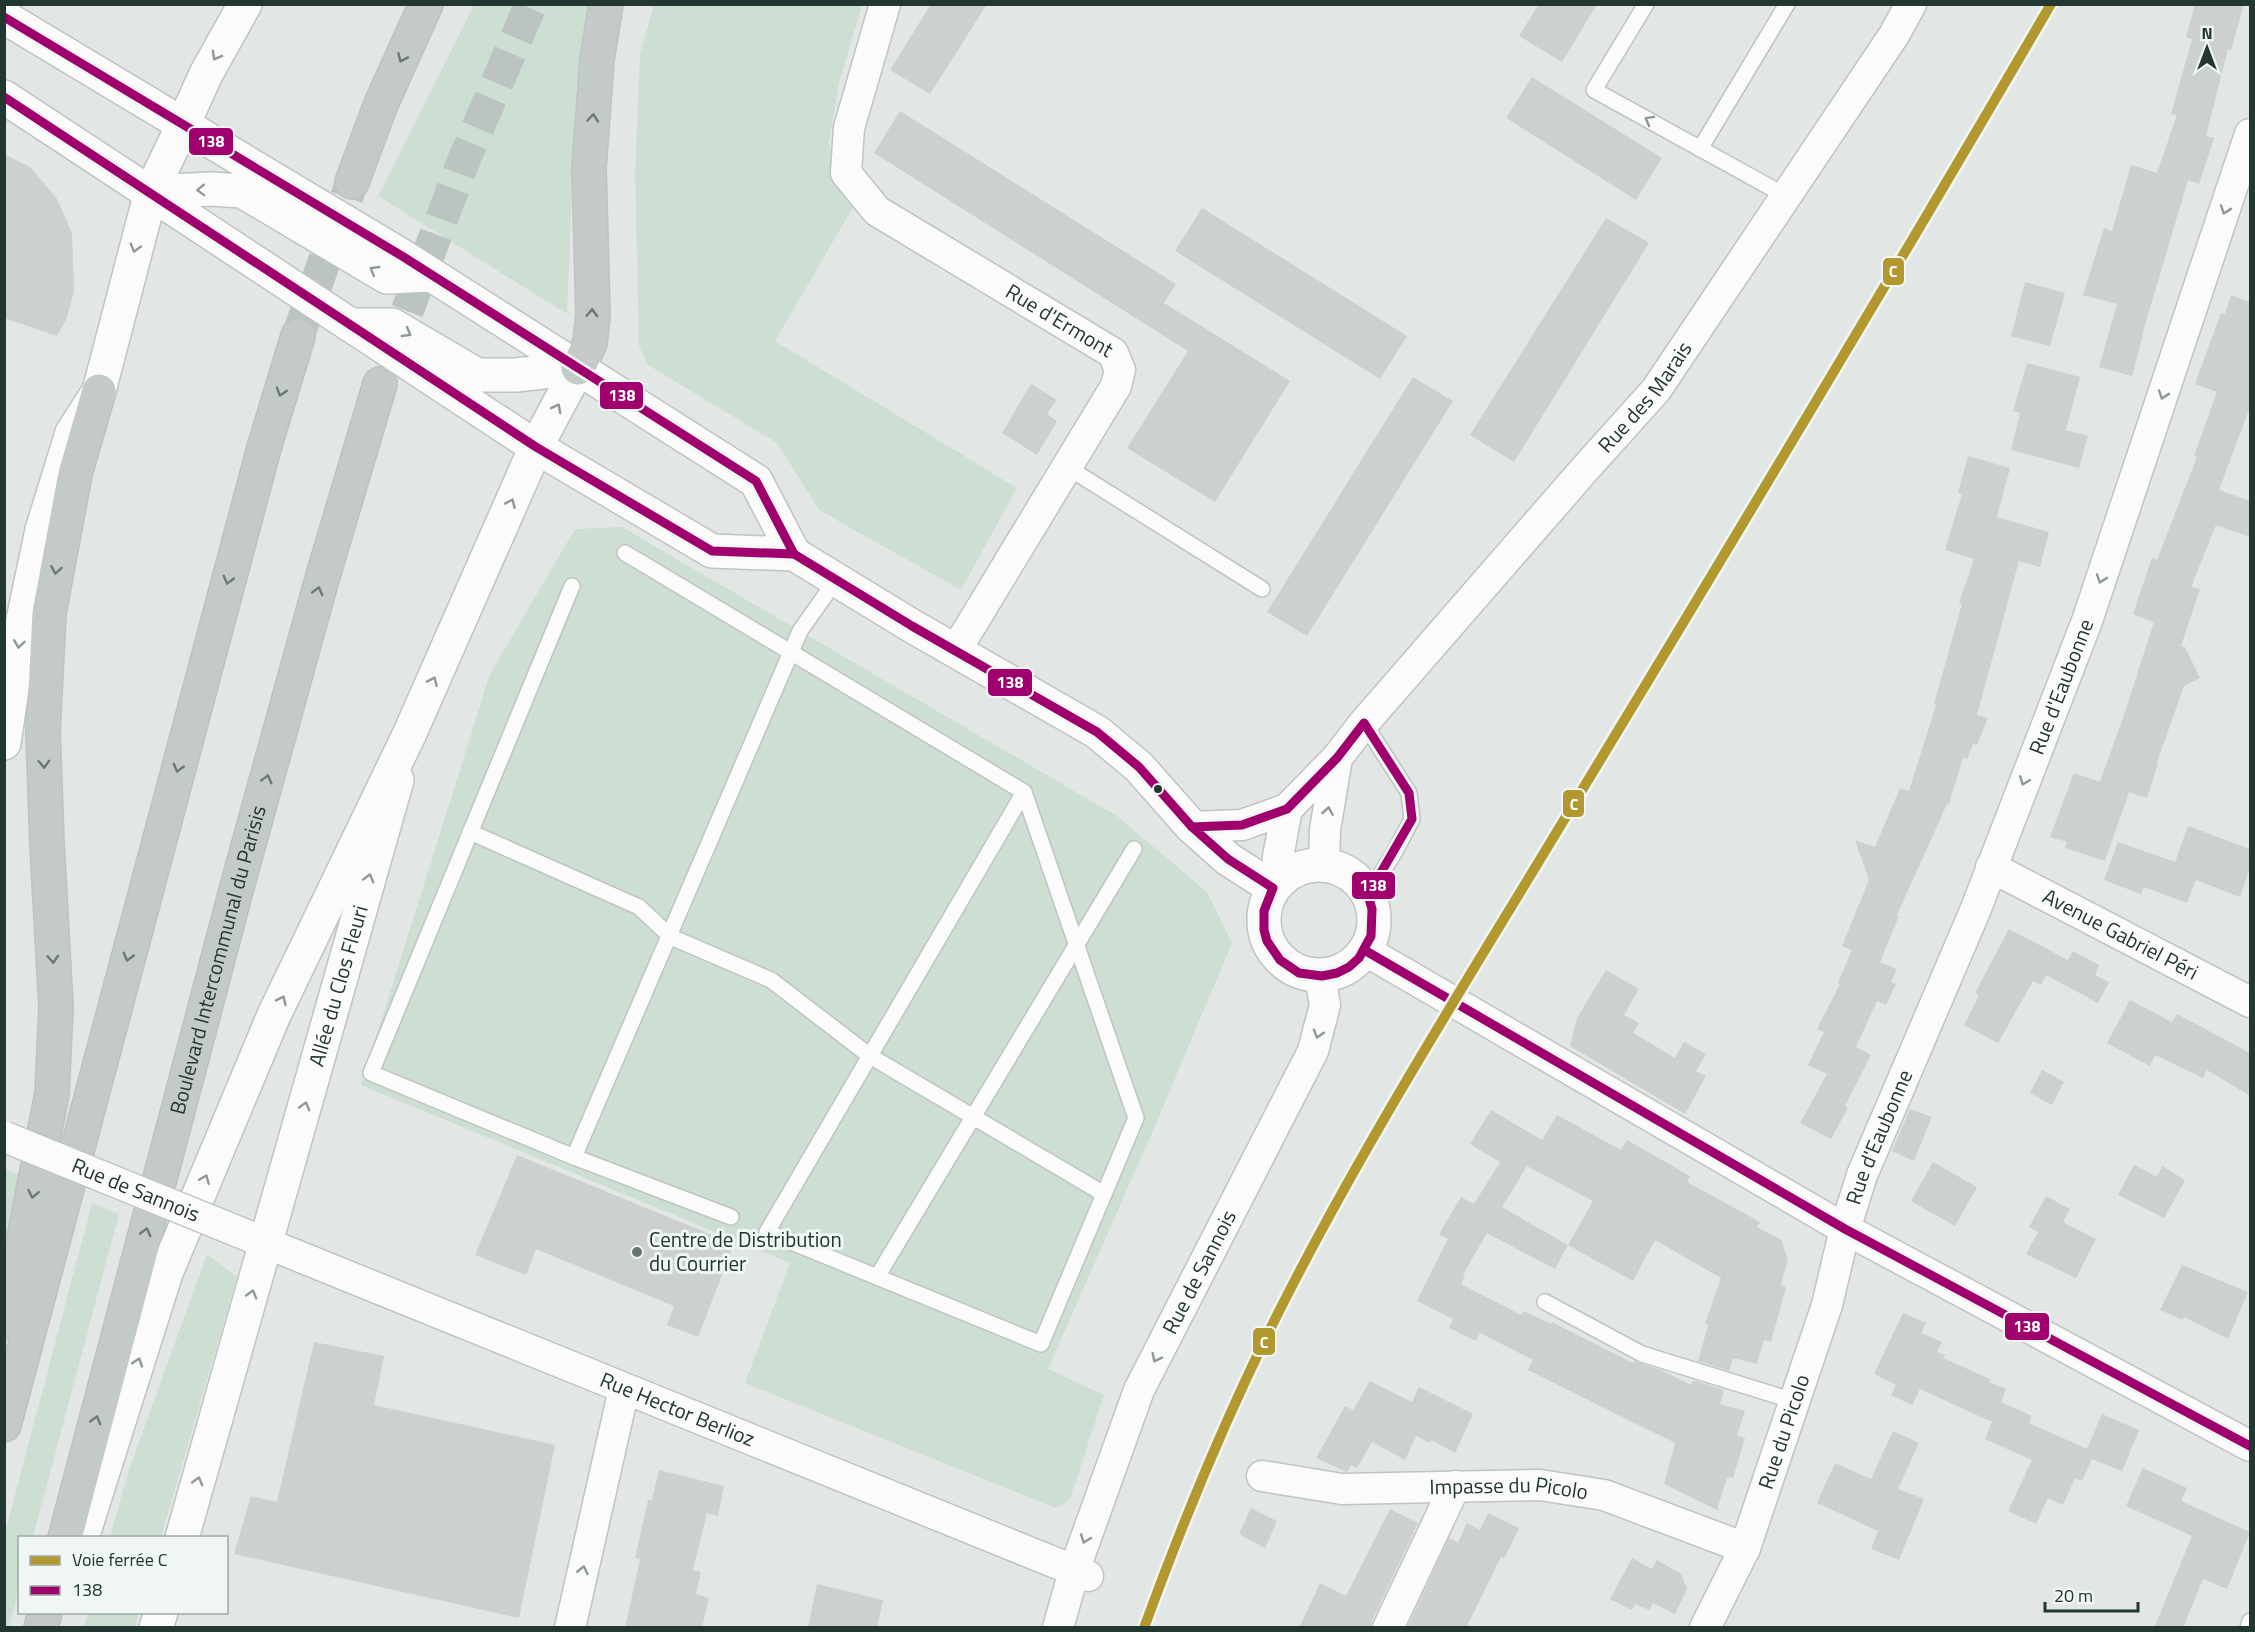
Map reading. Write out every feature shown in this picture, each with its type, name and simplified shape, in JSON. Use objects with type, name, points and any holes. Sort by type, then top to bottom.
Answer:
[{"type":"highway","points":[[352,182],[381,104],[426,4]]},
{"type":"highway","points":[[578,368],[590,343],[593,315],[589,168],[597,60],[606,4]]},
{"type":"highway","points":[[4,1425],[243,525],[298,336]]},
{"type":"highway","name":"Boulevard Intercommunal du Parisis","points":[[66,1536],[248,849],[322,579],[380,384]]},
{"type":"highway","points":[[4,1323],[25,1234],[52,1093],[56,1007],[46,844],[43,731],[49,613],[75,474],[99,391]]},
{"type":"main road","points":[[4,743],[20,634],[42,530],[72,433],[99,391],[151,192],[206,75],[245,4]]},
{"type":"main road","points":[[4,17],[431,275],[756,481],[794,554]]},
{"type":"main road","points":[[4,97],[536,447],[712,551],[794,554],[1097,732],[1139,767],[1192,827],[1228,859],[1275,886]]},
{"type":"main road","points":[[151,192],[211,189],[242,191],[387,278],[431,275]]},
{"type":"main road","points":[[350,325],[392,325],[477,375],[516,375],[578,368]]},
{"type":"main road","name":"Allée du Clos Fleuri","points":[[183,1536],[410,735],[536,447],[578,368]]},
{"type":"main road","points":[[83,1536],[166,1273],[274,1015],[410,735]]},
{"type":"main road","points":[[1324,865],[1341,869],[1357,880],[1368,895],[1373,908],[1375,923],[1372,938],[1377,958],[1320,976],[1303,974],[1287,966],[1274,954],[1266,939],[1263,921],[1265,904],[1275,886],[1290,872],[1306,866],[1324,865]]},
{"type":"street","name":"Rue d'Ermont","points":[[885,4],[849,128],[846,173],[877,211],[1113,353],[1120,370],[1116,386],[956,650]]},
{"type":"street","name":"Rue des Marais","points":[[1192,827],[1242,825],[1287,809],[1337,758],[1364,723],[1656,390],[1894,34],[1911,4]]},
{"type":"street","name":"Rue d'Eaubonne","points":[[1845,1229],[1862,1175],[1975,911],[2087,621],[2245,171],[2250,134]]},
{"type":"street","name":"Rue des Marais","points":[[1324,865],[1325,830],[1337,758]]},
{"type":"street","points":[[1275,886],[1287,809]]},
{"type":"street","name":"Avenue Gabriel Péri","points":[[1991,867],[2250,1002]]},
{"type":"street","points":[[1377,958],[1845,1229],[2250,1446]]},
{"type":"street","name":"Rue de Sannois","points":[[1058,1628],[1081,1574],[1139,1390],[1313,1051],[1325,1005],[1320,976]]},
{"type":"street","name":"Rue de Sannois","points":[[4,1137],[266,1244]]},
{"type":"street","name":"Rue du Picolo","points":[[1704,1628],[1745,1548],[1827,1305],[1845,1229]]},
{"type":"street","name":"Rue Hector Berlioz","points":[[266,1244],[1081,1574]]},
{"type":"street","points":[[570,1628],[624,1389]]},
{"type":"street","name":"Impasse du Picolo","points":[[1262,1476],[1342,1489],[1540,1485],[1604,1495],[1745,1548]]},
{"type":"street","points":[[1388,1628],[1455,1486]]},
{"type":"lane","points":[[1646,4],[1594,90],[1786,196]]},
{"type":"lane","points":[[1700,149],[1787,4]]},
{"type":"lane","points":[[1067,467],[1262,590]]},
{"type":"lane","points":[[625,553],[1024,792],[1136,1118],[1041,1344],[767,1232],[1024,792]]},
{"type":"lane","points":[[574,1157],[800,632],[836,580]]},
{"type":"lane","points":[[572,586],[371,1073],[574,1157],[731,1217]]},
{"type":"lane","points":[[1364,723],[1409,793],[1412,819],[1368,895]]},
{"type":"lane","points":[[470,832],[639,907],[670,937],[771,980],[870,1056],[1104,1194]]},
{"type":"lane","points":[[877,1277],[1134,849]]},
{"type":"lane","points":[[1545,1302],[1642,1354],[1794,1401]]},
{"type":"lane","points":[[2248,1628],[2250,1621]]},
{"type":"green space","points":[[474,5],[597,5],[576,89],[567,314],[378,196]]},
{"type":"green space","points":[[654,5],[862,5],[839,83],[829,142],[838,183],[853,207],[775,341],[1017,488],[961,590],[819,510],[777,443],[648,365],[639,346],[635,172],[640,54]]},
{"type":"green space","points":[[622,527],[1117,816],[1207,892],[1232,943],[1155,1126],[1048,1369],[1104,1395],[1070,1499],[1056,1508],[745,1383],[790,1263],[361,1085],[490,674],[575,529]]},
{"type":"green space","points":[[5,1169],[27,1178],[5,1261]]},
{"type":"green space","points":[[92,1203],[119,1214],[33,1536],[18,1536],[18,1593],[9,1627],[5,1627],[5,1533]]},
{"type":"green space","points":[[207,1254],[237,1277],[161,1536],[110,1536],[129,1470]]},
{"type":"green space","points":[[87,1614],[139,1614],[135,1627],[84,1627]]},
{"type":"building","points":[[931,4],[987,4],[930,94],[890,70]]},
{"type":"building","points":[[1539,4],[1597,4],[1562,62],[1519,36]]},
{"type":"building","points":[[2195,4],[2244,4],[2231,50],[2228,49],[2206,136],[2214,138],[2199,184],[2188,180],[2132,376],[2099,367],[2117,304],[2083,295],[2104,228],[2112,231],[2131,165],[2157,173],[2177,115],[2171,114],[2192,39],[2186,37]]},
{"type":"building","points":[[1532,77],[1662,158],[1636,200],[1506,118]]},
{"type":"building","points":[[900,111],[1176,284],[1164,303],[1290,381],[1215,502],[1127,448],[1188,351],[874,153]]},
{"type":"building","points":[[4,154],[30,167],[57,199],[72,233],[74,292],[66,320],[57,336],[4,318]]},
{"type":"building","points":[[1202,208],[1407,336],[1380,379],[1175,251]]},
{"type":"building","points":[[1606,218],[1649,243],[1514,462],[1470,435]]},
{"type":"building","points":[[2025,282],[2065,293],[2050,346],[2011,336]]},
{"type":"building","points":[[2231,295],[2250,302],[2250,407],[2219,490],[2250,501],[2250,537],[2216,525],[2191,587],[2200,589],[2181,646],[2185,647],[2200,678],[2184,686],[2147,798],[2129,792],[2105,861],[2065,848],[2067,842],[2050,837],[2074,773],[2100,782],[2124,715],[2154,622],[2133,614],[2152,558],[2157,560],[2197,457],[2194,456],[2217,392],[2195,384],[2221,313],[2225,314]]},
{"type":"building","points":[[2027,363],[2080,377],[2066,430],[2088,436],[2079,468],[2011,450],[2020,413],[2013,411]]},
{"type":"building","points":[[1413,377],[1453,401],[1307,636],[1267,612]]},
{"type":"building","points":[[1031,384],[1057,400],[1047,414],[1057,421],[1037,455],[1002,433]]},
{"type":"building","points":[[1968,456],[2010,468],[1997,517],[2049,532],[2040,567],[2019,561],[1977,715],[1988,718],[1977,745],[1973,744],[1967,759],[1963,758],[1949,804],[1947,804],[1897,915],[1899,916],[1880,962],[1897,969],[1891,982],[1896,984],[1886,1005],[1877,1001],[1856,1047],[1871,1055],[1845,1106],[1848,1108],[1831,1139],[1800,1123],[1827,1074],[1808,1065],[1824,1032],[1817,1029],[1840,984],[1838,983],[1852,950],[1842,946],[1869,880],[1855,840],[1875,847],[1900,788],[1909,791],[1936,705],[1934,704],[1962,604],[1959,603],[1974,559],[1945,550],[1962,494],[1958,493]]},
{"type":"building","points":[[2188,826],[2250,849],[2250,868],[2240,897],[2196,880],[2187,903],[2144,887],[2141,894],[2104,880],[2118,842],[2175,862]]},
{"type":"building","points":[[2009,929],[2068,960],[2073,951],[2099,965],[2095,975],[2109,982],[2098,1003],[2046,975],[2041,985],[2033,981],[1998,1043],[1964,1025],[1979,995],[1975,993]]},
{"type":"building","points":[[1606,970],[1639,989],[1624,1015],[1639,1023],[1633,1033],[1675,1058],[1684,1042],[1706,1054],[1696,1071],[1706,1076],[1685,1114],[1570,1046],[1577,1018]]},
{"type":"building","points":[[2130,1000],[2172,1022],[2177,1014],[2250,1053],[2250,1096],[2207,1070],[2203,1078],[2155,1055],[2150,1066],[2107,1043]]},
{"type":"building","points":[[2042,1070],[2064,1082],[2052,1105],[2030,1093]]},
{"type":"building","points":[[1910,1109],[1932,1117],[1914,1161],[1892,1151]]},
{"type":"building","points":[[1491,1110],[1542,1140],[1557,1115],[1621,1150],[1627,1140],[1690,1176],[1687,1182],[1760,1222],[1757,1227],[1781,1240],[1788,1259],[1781,1285],[1786,1287],[1771,1342],[1764,1340],[1757,1364],[1733,1358],[1729,1371],[1698,1361],[1708,1325],[1705,1324],[1721,1278],[1655,1240],[1633,1281],[1568,1245],[1555,1269],[1487,1233],[1463,1275],[1465,1276],[1461,1284],[1521,1315],[1524,1311],[1551,1324],[1552,1322],[1633,1363],[1634,1361],[1663,1371],[1691,1385],[1693,1380],[1724,1390],[1720,1404],[1745,1411],[1737,1435],[1745,1438],[1733,1478],[1727,1477],[1717,1510],[1664,1484],[1675,1443],[1528,1370],[1533,1360],[1480,1333],[1476,1341],[1449,1328],[1453,1319],[1417,1301],[1448,1239],[1439,1234],[1461,1197],[1474,1204],[1500,1162],[1470,1144]],"holes":[[[1527,1166],[1593,1201],[1568,1245],[1502,1207]]]},
{"type":"building","name":"Centre de Distribution du Courrier","points":[[517,1155],[734,1244],[698,1337],[667,1325],[674,1306],[536,1249],[526,1275],[475,1255]]},
{"type":"building","points":[[1933,1162],[1977,1187],[1955,1226],[1911,1201]]},
{"type":"building","points":[[2134,1165],[2157,1177],[2162,1166],[2185,1180],[2164,1218],[2118,1195]]},
{"type":"building","points":[[2046,1196],[2070,1209],[2063,1222],[2096,1239],[2076,1278],[2026,1254],[2038,1232],[2029,1227]]},
{"type":"building","points":[[2182,1265],[2248,1292],[2228,1339],[2184,1317],[2183,1320],[2160,1310]]},
{"type":"building","points":[[1903,1313],[1926,1323],[1921,1333],[1942,1342],[1937,1352],[1945,1355],[1943,1358],[1990,1379],[1989,1382],[2006,1389],[2001,1402],[2032,1416],[2029,1423],[2087,1449],[2102,1414],[2139,1430],[2122,1471],[2092,1459],[2082,1481],[2075,1478],[2063,1505],[2048,1498],[2036,1524],[2008,1511],[2032,1460],[1985,1439],[1992,1422],[1920,1389],[1912,1405],[1891,1395],[1896,1385],[1874,1374]]},
{"type":"building","points":[[314,1342],[384,1356],[374,1405],[555,1445],[519,1618],[234,1554],[251,1496],[277,1502]]},
{"type":"building","points":[[1370,1381],[1412,1402],[1419,1387],[1473,1414],[1455,1453],[1431,1440],[1430,1443],[1416,1436],[1405,1460],[1372,1442],[1357,1468],[1351,1465],[1347,1472],[1316,1458],[1345,1406],[1353,1410]]},
{"type":"building","points":[[1893,1431],[1919,1443],[1898,1489],[1924,1499],[1899,1560],[1871,1549],[1878,1531],[1817,1503],[1835,1463],[1871,1479]]},
{"type":"building","points":[[2143,1468],[2187,1488],[2181,1501],[2250,1532],[2227,1589],[2203,1579],[2183,1628],[2154,1628],[2192,1536],[2126,1506]]},
{"type":"building","points":[[659,1470],[724,1486],[718,1516],[707,1513],[693,1570],[701,1572],[696,1594],[709,1598],[702,1628],[625,1628],[640,1559],[635,1558],[648,1500],[652,1500]]},
{"type":"building","points":[[1251,1508],[1277,1521],[1265,1548],[1239,1534]]},
{"type":"building","points":[[1390,1509],[1418,1523],[1372,1621],[1371,1628],[1299,1628],[1320,1583],[1346,1596]]},
{"type":"building","points":[[1488,1513],[1519,1528],[1504,1559],[1501,1557],[1466,1628],[1407,1628],[1449,1538],[1458,1543],[1467,1523],[1480,1530]]},
{"type":"building","points":[[1632,1558],[1652,1569],[1657,1560],[1681,1574],[1687,1589],[1675,1614],[1653,1603],[1649,1610],[1635,1604],[1632,1610],[1610,1599]]},
{"type":"building","points":[[817,1584],[883,1600],[877,1628],[808,1628]]},
{"type":"tunnel","points":[[390,357],[463,162],[531,4]]},
{"type":"tunnel","points":[[298,336],[352,182]]},
{"type":"rail line","name":"C","points":[[1144,1628],[1177,1540],[1251,1368],[1293,1284],[1360,1161],[1815,403],[2051,4]]},
{"type":"transit line","name":"138","points":[[4,17],[402,256],[756,481],[794,554]]},
{"type":"transit line","name":"138","points":[[4,97],[536,447],[712,551],[794,554],[912,626],[1097,732],[1139,767],[1192,827]]},
{"type":"transit line","name":"138","points":[[1364,723],[1409,793],[1412,819],[1368,895],[1372,909],[1371,936],[1359,958],[1349,967],[1337,973],[1322,976],[1299,973],[1280,960],[1267,941],[1264,930],[1264,911],[1273,888],[1228,859],[1192,827],[1242,825],[1287,809],[1337,758],[1364,723]]},
{"type":"transit line","name":"138","points":[[1366,951],[1845,1229],[2250,1446]]},
{"type":"place","name":"Centre de Distribution du Courrier","points":[[637,1252]]}]
